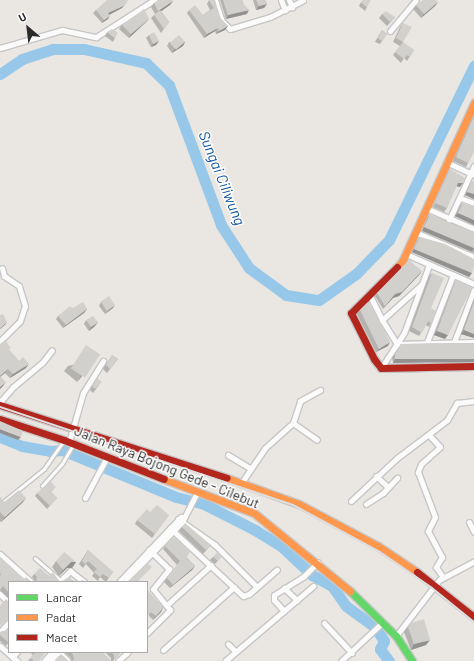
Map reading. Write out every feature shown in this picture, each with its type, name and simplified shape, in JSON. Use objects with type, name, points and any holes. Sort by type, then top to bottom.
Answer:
[{"type":"street","points":[[0,48],[62,30],[96,36],[154,0]]},
{"type":"street","points":[[215,0],[222,21],[230,29],[270,17],[303,0]]},
{"type":"street","points":[[281,0],[285,10]]},
{"type":"street","points":[[289,0],[292,7]]},
{"type":"street","points":[[390,31],[412,1]]},
{"type":"street","points":[[381,368],[374,359],[351,313],[369,294],[392,274],[406,254],[446,162],[474,103]]},
{"type":"street","points":[[446,162],[472,175]]},
{"type":"street","points":[[449,220],[472,175],[474,166]]},
{"type":"street","points":[[460,198],[474,203]]},
{"type":"street","points":[[426,208],[449,220],[474,230]]},
{"type":"street","points":[[415,232],[474,257]]},
{"type":"street","points":[[406,254],[474,284]]},
{"type":"street","points":[[381,368],[397,344],[429,265]]},
{"type":"street","points":[[0,341],[20,321],[25,306],[19,286],[4,276],[2,268]]},
{"type":"street","points":[[427,342],[453,275]]},
{"type":"street","points":[[382,320],[422,284]]},
{"type":"street","points":[[454,342],[474,290]]},
{"type":"street","points":[[369,294],[382,320],[397,344]]},
{"type":"street","points":[[397,344],[427,342],[474,342]]},
{"type":"street","points":[[0,402],[13,387],[42,363],[52,350]]},
{"type":"street","points":[[67,444],[74,427],[76,411],[84,393],[102,361]]},
{"type":"street","points":[[381,368],[474,366]]},
{"type":"street","points":[[242,482],[250,468],[265,448],[293,422],[300,401],[320,390]]},
{"type":"street","points":[[351,501],[376,476],[450,417],[458,403],[474,401]]},
{"type":"street","points":[[0,406],[74,427],[242,482],[299,504],[354,532],[434,585],[474,617]]},
{"type":"street","name":"Jalan Raya Bojong Gede - Cilebut","points":[[0,419],[107,457],[197,493],[254,513],[316,564],[380,625],[396,636],[412,661]]},
{"type":"street","points":[[293,422],[317,440]]},
{"type":"street","points":[[429,435],[440,447],[422,464],[418,472],[435,517],[428,531],[442,557],[436,564],[443,577]]},
{"type":"street","points":[[228,455],[250,468]]},
{"type":"street","points":[[85,498],[107,457]]},
{"type":"street","points":[[376,476],[388,487]]},
{"type":"street","points":[[366,504],[397,478]]},
{"type":"street","points":[[120,581],[172,530],[191,506],[197,493]]},
{"type":"street","points":[[180,520],[215,545],[257,587]]},
{"type":"street","points":[[469,522],[474,532]]},
{"type":"street","points":[[172,530],[243,596],[257,587],[277,570]]},
{"type":"street","points":[[125,581],[150,552]]},
{"type":"street","points":[[148,632],[170,611],[168,604],[153,589],[169,569],[150,552]]},
{"type":"street","points":[[0,554],[30,581]]},
{"type":"street","points":[[396,636],[434,585],[443,577],[474,561]]},
{"type":"street","points":[[168,604],[210,564]]},
{"type":"street","points":[[284,611],[273,596],[305,575],[316,564]]},
{"type":"street","points":[[60,581],[70,571],[83,581]]},
{"type":"street","points":[[225,661],[313,586]]},
{"type":"street","points":[[164,650],[234,587]]},
{"type":"street","points":[[284,588],[297,600]]},
{"type":"street","points":[[0,594],[8,602]]},
{"type":"street","points":[[0,631],[8,623]]},
{"type":"street","points":[[148,623],[152,627]]},
{"type":"street","points":[[324,623],[352,653]]},
{"type":"street","points":[[341,661],[352,653],[380,625]]},
{"type":"street","points":[[228,644],[236,652]]},
{"type":"street","points":[[0,646],[8,653]]},
{"type":"street","points":[[44,661],[51,653]]},
{"type":"street","points":[[50,661],[57,653]]},
{"type":"street","points":[[59,653],[68,661]]},
{"type":"street","points":[[118,661],[127,653]]},
{"type":"lane","points":[[2,503],[34,478],[67,444]]},
{"type":"lane","points":[[42,486],[62,464],[67,444]]},
{"type":"lane","points":[[35,558],[60,581]]},
{"type":"building","points":[[107,0],[128,0],[125,5],[108,13],[110,16],[104,20],[96,10]]},
{"type":"building","points":[[158,0],[173,1],[158,11],[154,3]]},
{"type":"building","points":[[209,0],[215,0],[221,19],[228,26],[219,31],[218,28],[207,34],[189,10],[195,5],[203,15],[214,8]]},
{"type":"building","points":[[223,0],[242,0],[249,10],[228,15]]},
{"type":"building","points":[[256,0],[265,0],[267,4],[259,6]]},
{"type":"building","points":[[363,0],[371,0],[367,7],[361,2]]},
{"type":"building","points":[[423,0],[436,0],[438,2],[424,14],[416,5]]},
{"type":"building","points":[[144,9],[149,19],[131,34],[122,25]]},
{"type":"building","points":[[160,10],[169,22],[164,29],[154,15]]},
{"type":"building","points":[[386,11],[395,17],[390,22],[382,14]]},
{"type":"building","points":[[403,23],[412,27],[403,42],[396,38]]},
{"type":"building","points":[[112,29],[118,33],[115,38],[107,32]]},
{"type":"building","points":[[382,30],[387,34],[382,41],[378,38]]},
{"type":"building","points":[[154,32],[159,41],[153,44],[149,35]]},
{"type":"building","points":[[179,35],[185,42],[176,50],[170,43]]},
{"type":"building","points":[[403,42],[414,50],[410,57],[407,55],[404,59],[395,52]]},
{"type":"building","points":[[474,116],[474,151],[468,163],[456,157]]},
{"type":"building","points":[[450,169],[465,178],[463,183],[458,183],[447,208],[435,203]]},
{"type":"building","points":[[472,181],[474,182],[474,194],[467,192]]},
{"type":"building","points":[[463,202],[474,206],[474,220],[458,213]]},
{"type":"building","points":[[430,215],[474,232],[474,248],[424,227]]},
{"type":"building","points":[[420,237],[445,244],[474,259],[472,273],[414,249]]},
{"type":"building","points":[[409,260],[422,271],[402,292],[395,294],[385,306],[377,293]]},
{"type":"building","points":[[432,273],[444,278],[431,308],[436,311],[431,323],[428,321],[422,333],[412,327]]},
{"type":"building","points":[[456,280],[472,288],[448,335],[437,331]]},
{"type":"building","points":[[109,296],[115,305],[107,311],[101,302]]},
{"type":"building","points":[[83,302],[87,309],[66,325],[58,316],[70,306],[73,308]]},
{"type":"building","points":[[368,302],[390,342],[379,349],[360,310]]},
{"type":"building","points":[[474,302],[474,334],[464,330]]},
{"type":"building","points":[[3,314],[7,322],[0,328],[0,315]]},
{"type":"building","points":[[93,316],[98,322],[91,327],[86,320]]},
{"type":"building","points":[[5,340],[11,348],[9,350],[19,361],[23,357],[29,364],[13,374],[8,369],[0,376],[0,344]]},
{"type":"building","points":[[474,343],[474,359],[395,359],[395,354],[401,344]]},
{"type":"building","points":[[86,345],[100,354],[85,378],[71,368]]},
{"type":"building","points":[[112,355],[118,359],[110,369],[106,365]]},
{"type":"building","points":[[0,376],[6,382],[0,387]]},
{"type":"building","points":[[97,378],[102,382],[95,389],[92,386]]},
{"type":"building","points":[[0,421],[23,431],[21,437],[0,429]]},
{"type":"building","points":[[50,481],[56,487],[51,492],[57,498],[50,506],[37,493]]},
{"type":"building","points":[[19,490],[26,498],[5,517],[0,512],[0,497],[4,502]]},
{"type":"building","points":[[157,505],[169,515],[155,534],[137,520],[147,509],[150,512]]},
{"type":"building","points":[[185,523],[211,545],[206,550],[182,527]]},
{"type":"building","points":[[174,537],[191,551],[186,558],[195,566],[173,585],[167,578],[180,561],[165,546]]},
{"type":"building","points":[[88,550],[113,572],[109,578],[103,574],[100,577],[94,572],[97,569],[88,561],[85,564],[82,561]]},
{"type":"building","points":[[218,551],[222,556],[218,561],[213,557]]},
{"type":"building","points":[[64,552],[76,562],[71,562],[63,570],[56,561]]},
{"type":"building","points":[[0,557],[24,579],[26,577],[31,581],[8,581],[8,592],[3,586],[0,590]]},
{"type":"building","points":[[147,563],[152,567],[140,581],[128,581]]},
{"type":"building","points":[[40,568],[49,576],[53,572],[59,581],[36,581],[37,577],[34,574]]},
{"type":"building","points":[[69,577],[74,581],[62,581]]},
{"type":"building","points":[[148,591],[163,608],[156,616],[151,612],[148,615]]},
{"type":"building","points":[[6,599],[8,601],[8,619],[0,626],[0,606]]},
{"type":"building","points":[[424,619],[430,640],[414,644],[408,627],[411,623]]},
{"type":"building","points":[[8,628],[8,642],[0,635],[0,632],[5,631]]},
{"type":"building","points":[[35,653],[45,653],[39,661],[34,661],[30,658]]},
{"type":"building","points":[[72,653],[103,653],[111,661],[69,661],[74,660]]},
{"type":"building","points":[[112,653],[120,653],[114,659],[114,655]]},
{"type":"building","points":[[61,654],[69,661],[56,660]]},
{"type":"waterway","name":"Sungai Ciliwung","points":[[0,74],[22,59],[53,49],[84,49],[146,63],[169,85],[221,225],[249,268],[286,295],[319,300],[356,274],[389,240],[474,66]]},
{"type":"waterway","points":[[0,437],[22,446],[50,451],[62,450],[176,497],[204,504],[255,530],[282,547],[312,575],[332,586],[346,606],[374,626],[384,641],[380,649],[389,661]]},
{"type":"railway","points":[[0,407],[293,505],[380,552],[432,588],[474,622]]},
{"type":"traffic: fast","points":[[350,591],[396,636],[412,661]]},
{"type":"traffic: slow","points":[[397,267],[402,262],[474,103]]},
{"type":"traffic: slow","points":[[227,478],[299,504],[378,546],[417,572]]},
{"type":"traffic: slow","points":[[164,479],[254,513],[350,591]]},
{"type":"traffic: jam","points":[[397,267],[351,313],[374,359],[381,368],[474,366]]},
{"type":"traffic: jam","points":[[0,405],[227,478]]},
{"type":"traffic: jam","points":[[0,419],[64,440],[164,479]]},
{"type":"traffic: jam","points":[[417,572],[474,617]]}]
